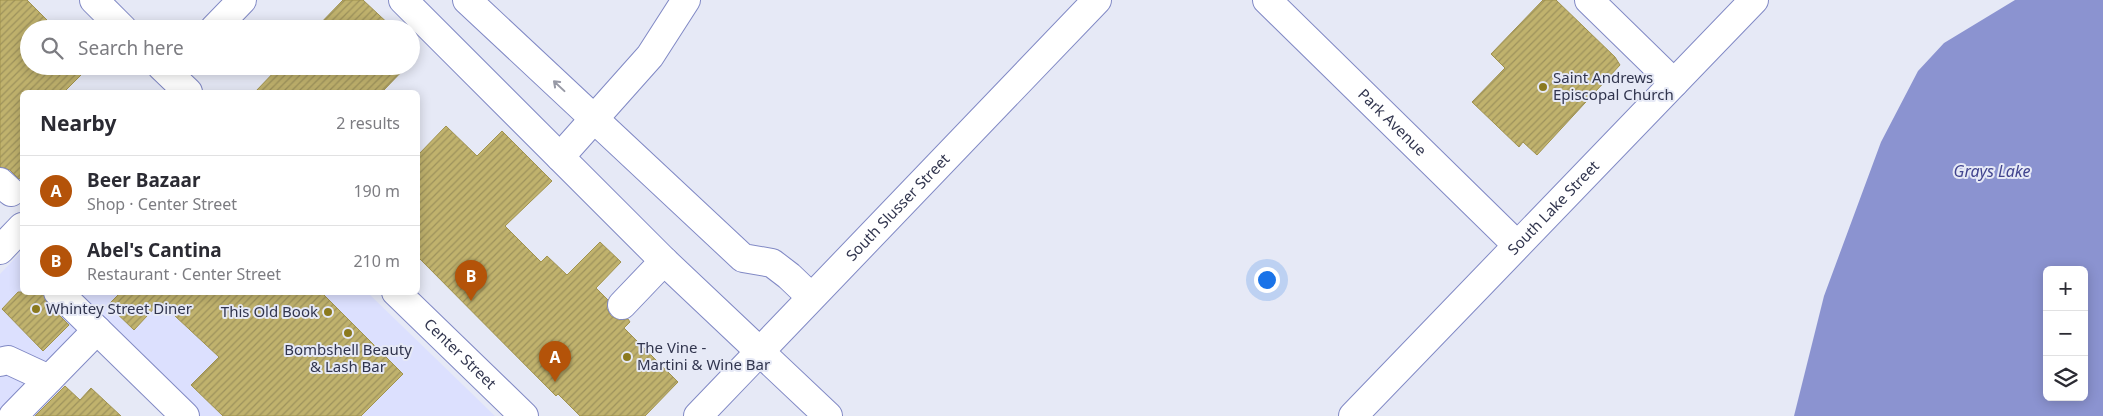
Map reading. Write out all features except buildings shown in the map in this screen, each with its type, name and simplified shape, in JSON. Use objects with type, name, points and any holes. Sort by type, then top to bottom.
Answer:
[{"type":"street","points":[[94,0],[114,20]]},
{"type":"street","points":[[223,20],[242,0]]},
{"type":"street","points":[[402,0],[664,261],[761,350],[812,411]]},
{"type":"street","points":[[467,0],[744,258],[772,263],[812,297]]},
{"type":"street","points":[[560,157],[650,56],[686,0]]},
{"type":"street","name":"South Slusser Street","points":[[698,416],[1097,0]]},
{"type":"street","name":"Park Avenue","points":[[1267,0],[1518,245]]},
{"type":"street","points":[[1589,0],[1674,84]]},
{"type":"street","name":"South Lake Street","points":[[1352,416],[1754,0]]},
{"type":"street","points":[[622,305],[664,261]]},
{"type":"street","points":[[61,295],[97,330],[171,411]]},
{"type":"street","name":"Center Street","points":[[399,295],[524,416]]},
{"type":"street","points":[[13,416],[97,330]]},
{"type":"street","points":[[0,362],[8,360],[49,378]]},
{"type":"shaded area","points":[[20,253],[20,295],[370,295],[495,416],[175,416],[188,401],[101,314],[0,416],[0,274]]},
{"type":"water","name":"Grays Lake","points":[[2015,0],[2103,0],[2103,416],[1794,416],[1824,296],[1881,142],[1918,71],[1944,43]]},
{"type":"place","name":"Saint Andrews Episcopal Church","points":[[1543,87]]},
{"type":"place","name":"Abel's Cantina","points":[[471,301]]},
{"type":"place","name":"Whintey Street Diner","points":[[36,309]]},
{"type":"place","name":"This Old Book","points":[[328,312]]},
{"type":"place","name":"Bombshell Beauty & Lash Bar","points":[[348,333]]},
{"type":"place","name":"The Vine - Martini & Wine Bar","points":[[627,357]]},
{"type":"place","name":"Beer Bazaar","points":[[555,382]]}]
